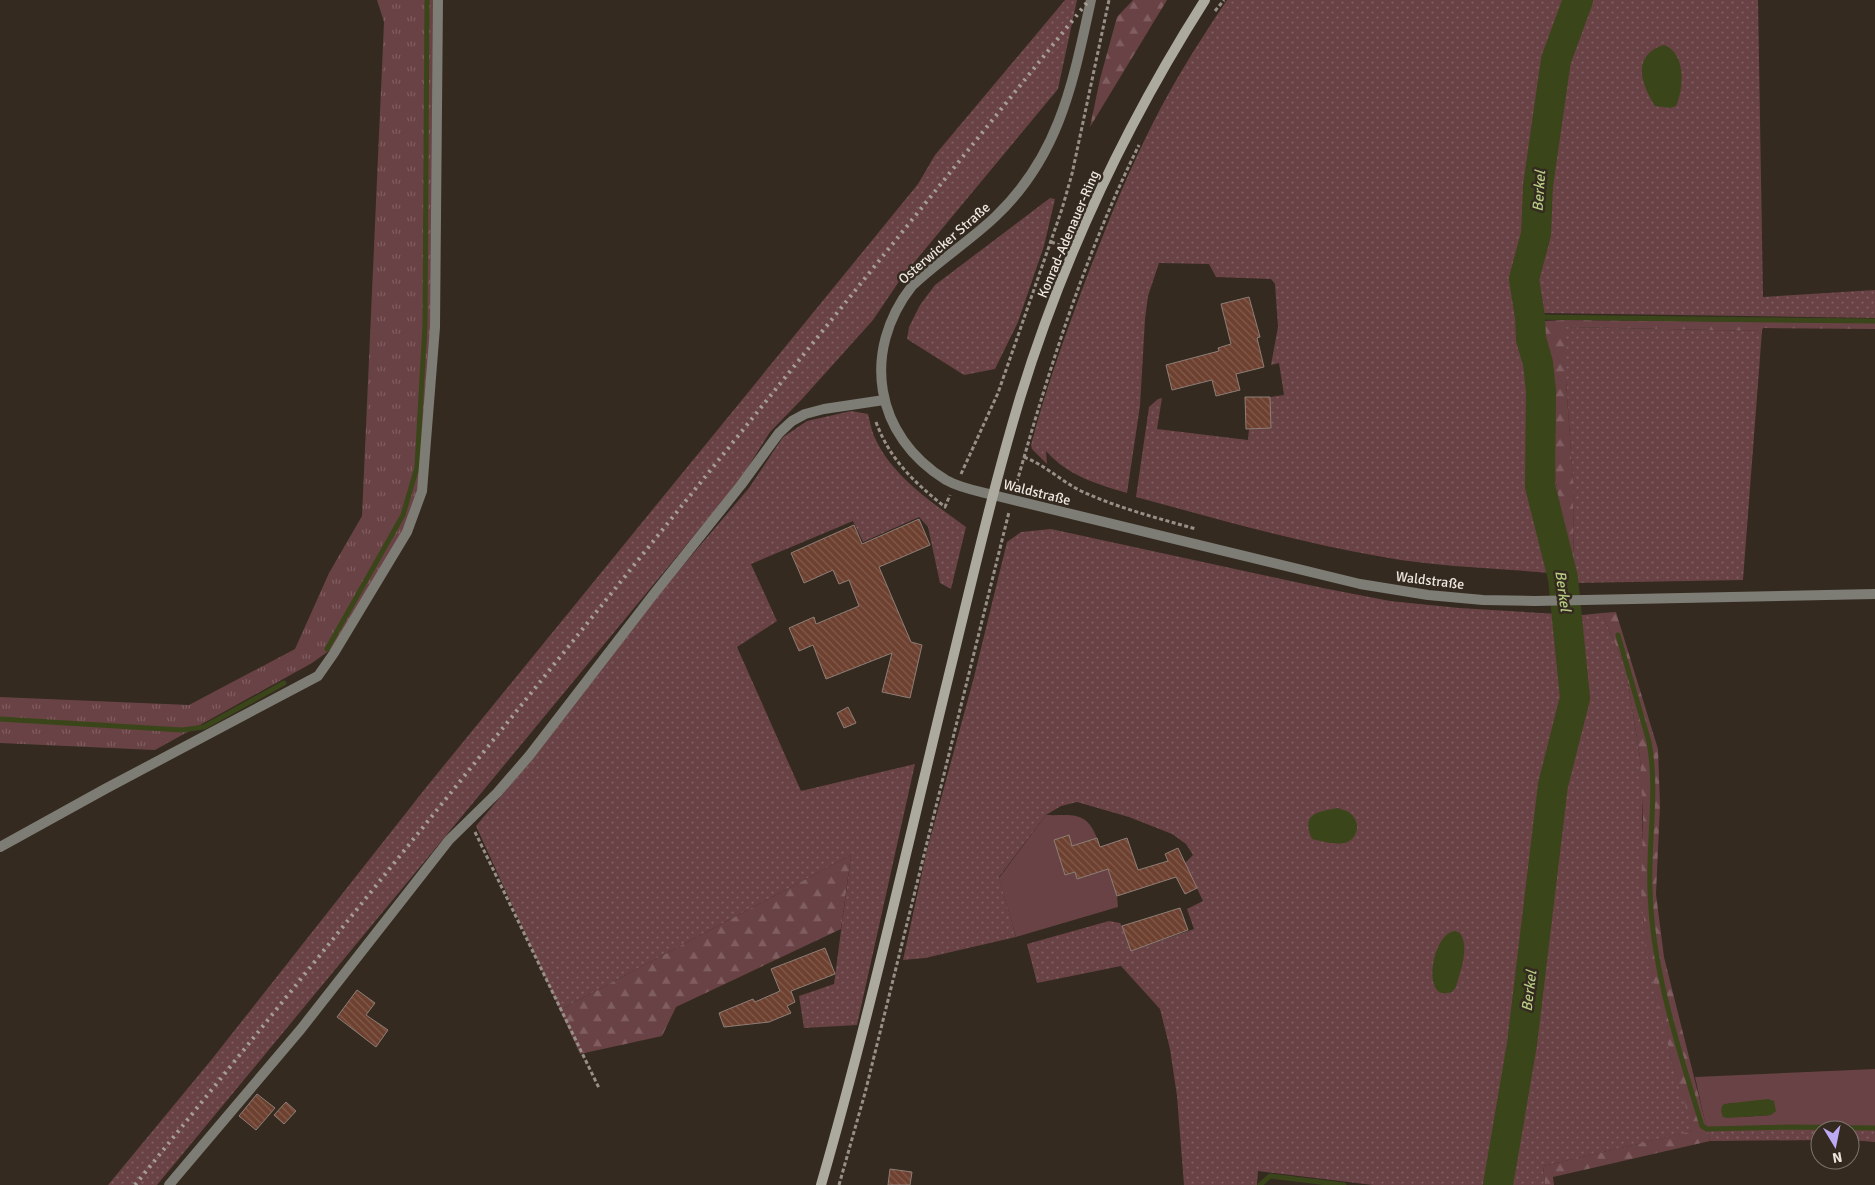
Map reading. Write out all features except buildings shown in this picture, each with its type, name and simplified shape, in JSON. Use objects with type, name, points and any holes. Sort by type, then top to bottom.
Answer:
[{"type":"main road","name":"Konrad-Adenauer-Ring","points":[[820,1185],[849,1086],[882,960],[993,495],[1021,396],[1076,245],[1114,160],[1150,90],[1205,0]]},
{"type":"street","points":[[0,847],[105,788],[318,676],[334,653],[406,532],[422,491],[435,327],[438,0]]},
{"type":"street","name":"Osterwicker Straße","points":[[993,495],[956,485],[945,479],[920,459],[902,440],[884,400],[882,352],[885,336],[896,309],[912,286],[996,216],[1022,186],[1040,161],[1054,135],[1068,97],[1091,0]]},
{"type":"street","points":[[169,1185],[301,1029],[449,840],[497,793],[529,756],[652,595],[741,485],[779,433],[792,421],[805,414],[824,409],[884,400]]},
{"type":"street","name":"Waldstraße","points":[[993,495],[1360,584],[1428,595],[1483,600],[1535,601],[1875,594]]},
{"type":"path","points":[[983,426],[998,393],[1062,209],[1072,174],[1109,0]]},
{"type":"path","points":[[1215,12],[1224,0]]},
{"type":"path","points":[[839,1185],[868,1084],[924,850],[1024,458],[1056,352],[1097,242],[1141,141]]},
{"type":"path","points":[[1024,458],[1038,464],[1079,490],[1104,501],[1201,530]]},
{"type":"path","points":[[467,822],[477,835],[600,1088]]},
{"type":"green space","points":[[377,0],[434,0],[435,231],[424,470],[409,524],[340,643],[312,663],[155,750],[0,743],[0,697],[189,705],[295,649],[329,573],[362,516],[384,22]]},
{"type":"green space","points":[[1065,0],[1077,0],[1058,89],[902,277],[873,320],[770,432],[740,480],[157,1185],[108,1185],[212,1059],[428,785],[918,184],[935,155]]},
{"type":"green space","points":[[1133,0],[1167,0],[1090,127],[1100,79],[1117,17]]},
{"type":"green space","points":[[1227,0],[1571,0],[1549,55],[1538,104],[1531,210],[1517,257],[1515,278],[1523,336],[1534,389],[1530,484],[1550,573],[1425,563],[1352,551],[1259,530],[1136,497],[1149,407],[1158,399],[1162,398],[1157,429],[1248,440],[1249,429],[1271,428],[1270,397],[1284,395],[1279,363],[1271,365],[1278,327],[1275,284],[1271,279],[1216,277],[1209,264],[1159,263],[1148,296],[1140,406],[1127,493],[1073,473],[1046,451],[1047,464],[1032,449],[1031,445],[1036,425],[1062,346],[1107,225],[1161,107],[1197,45]]},
{"type":"green space","points":[[1589,0],[1758,0],[1763,297],[1875,290],[1875,318],[1543,313],[1538,316],[1533,275],[1536,255],[1548,212],[1556,101],[1565,58]]},
{"type":"green space","points":[[1050,198],[1055,199],[1044,246],[1018,322],[995,369],[964,375],[907,339],[909,327],[920,305],[935,285]]},
{"type":"green space","points":[[1538,321],[1543,321],[1555,385],[1554,455],[1556,483],[1574,579],[1573,481],[1566,381],[1566,327],[1762,331],[1743,580],[1574,583],[1548,480],[1550,387],[1545,356],[1539,336]]},
{"type":"green space","points":[[1543,321],[1875,323],[1875,329],[1763,328],[1762,331],[1566,327],[1566,381],[1573,481],[1574,583],[1556,483],[1554,455],[1555,385]]},
{"type":"green space","points":[[851,411],[868,414],[874,436],[891,464],[914,488],[966,527],[951,589],[940,583],[928,527],[919,517],[863,542],[853,521],[751,564],[777,621],[737,647],[801,791],[915,764],[857,1025],[804,1028],[799,996],[834,984],[851,855],[560,1010],[476,826],[532,759],[652,602],[749,488],[783,437],[807,421]]},
{"type":"green space","points":[[1051,529],[1390,601],[1459,608],[1559,614],[1567,654],[1572,698],[1550,786],[1520,1042],[1496,1185],[1373,1185],[1258,1171],[1257,1185],[1184,1185],[1177,1096],[1170,1049],[1160,1009],[1121,966],[1037,983],[1027,944],[1109,921],[1120,923],[1131,951],[1194,929],[1187,909],[1203,901],[1185,863],[1193,855],[1186,844],[1172,834],[1129,817],[1077,802],[1061,806],[1046,815],[999,877],[1016,937],[925,958],[903,960],[926,854],[974,677],[1007,542],[1021,532]]},
{"type":"green space","points":[[1616,612],[1658,749],[1660,805],[1656,894],[1664,957],[1710,1141],[1553,1177],[1554,1185],[1545,1185],[1543,1166],[1693,1131],[1671,1058],[1646,950],[1641,889],[1643,817],[1640,758],[1626,669],[1602,613]]},
{"type":"green space","points":[[1571,613],[1583,615],[1602,613],[1626,669],[1640,758],[1642,786],[1643,919],[1671,1058],[1694,1131],[1543,1166],[1545,1185],[1501,1185],[1525,1046],[1554,786],[1578,696]]},
{"type":"green space","points":[[1046,815],[1077,816],[1088,823],[1093,829],[1097,838],[1084,842],[1073,849],[1068,835],[1054,840],[1066,875],[1075,872],[1077,879],[1093,874],[1105,861],[1117,896],[1118,907],[1016,937],[999,878]]},
{"type":"green space","points":[[851,855],[841,929],[676,1007],[662,1036],[580,1054],[560,1010]]},
{"type":"green space","points":[[1875,1069],[1875,1126],[1860,1126],[1860,1120],[1810,1120],[1810,1126],[1706,1126],[1695,1077]],"holes":[[[1731,1103],[1771,1115],[1741,1117],[1722,1114],[1722,1106]]]},
{"type":"green space","points":[[1810,1125],[1810,1140],[1710,1141],[1706,1126]]},
{"type":"green space","points":[[1860,1125],[1875,1126],[1875,1142],[1860,1141]]},
{"type":"shaded area","points":[[1664,45],[1671,49],[1680,63],[1682,81],[1676,106],[1670,108],[1655,106],[1646,89],[1642,71],[1643,63],[1647,56]]},
{"type":"shaded area","points":[[1338,808],[1349,812],[1357,823],[1356,832],[1352,839],[1348,842],[1336,844],[1312,839],[1308,824],[1313,815]]},
{"type":"shaded area","points":[[1455,931],[1460,933],[1463,939],[1463,960],[1456,987],[1452,992],[1442,993],[1437,990],[1432,976],[1435,956],[1443,939]]},
{"type":"shaded area","points":[[1768,1099],[1774,1101],[1776,1111],[1771,1115],[1727,1118],[1723,1117],[1721,1112],[1724,1104]]},
{"type":"waterway","points":[[327,649],[403,515],[417,467],[425,325],[427,0]]},
{"type":"waterway","name":"Berkel","points":[[1498,1185],[1522,1044],[1553,785],[1575,698],[1563,578],[1540,486],[1541,391],[1538,363],[1531,339],[1530,317],[1524,279],[1536,234],[1538,186],[1556,60],[1578,0]]},
{"type":"waterway","points":[[1530,317],[1875,321]]},
{"type":"waterway","points":[[1618,635],[1649,742],[1652,760],[1653,797],[1650,890],[1652,920],[1661,980],[1684,1068],[1702,1126],[1707,1129],[1875,1128]]},
{"type":"waterway","points":[[0,719],[182,730],[204,727],[284,683]]},
{"type":"waterway","points":[[1260,1185],[1270,1176],[1344,1185]]},
{"type":"railway","points":[[135,1185],[1089,0]]}]
